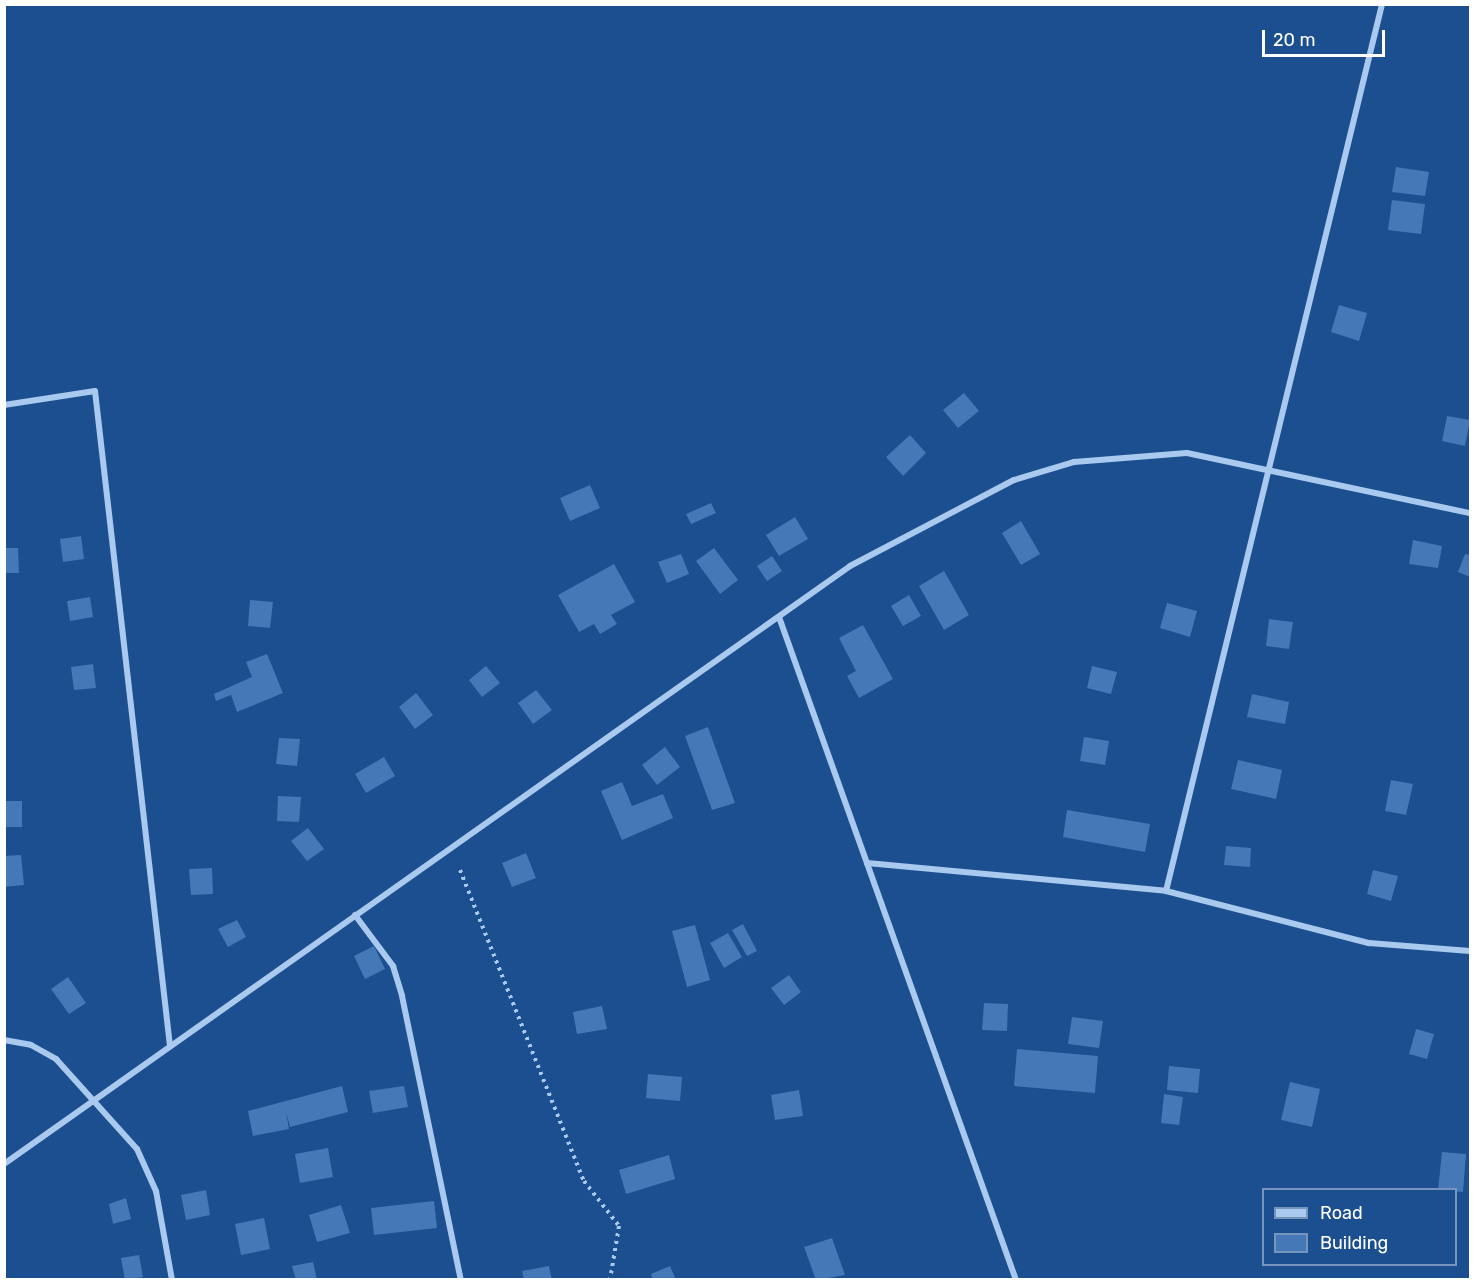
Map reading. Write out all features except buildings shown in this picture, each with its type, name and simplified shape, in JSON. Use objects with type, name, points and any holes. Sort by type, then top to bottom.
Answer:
[{"type":"street","points":[[1166,891],[1265,470],[1382,4]]},
{"type":"street","points":[[4,405],[95,391],[170,1046]]},
{"type":"street","points":[[4,1164],[850,566],[1014,480],[1054,468],[1107,458],[1187,453],[1470,513]]},
{"type":"street","points":[[779,617],[1016,1280]]},
{"type":"street","points":[[867,863],[1166,891],[1369,943],[1470,951]]},
{"type":"street","points":[[355,915],[393,966],[402,996],[461,1280]]},
{"type":"street","points":[[4,1040],[31,1045],[56,1059],[137,1149],[156,1191],[172,1280]]},
{"type":"path","points":[[451,847],[584,1181],[619,1226],[610,1280]]}]
